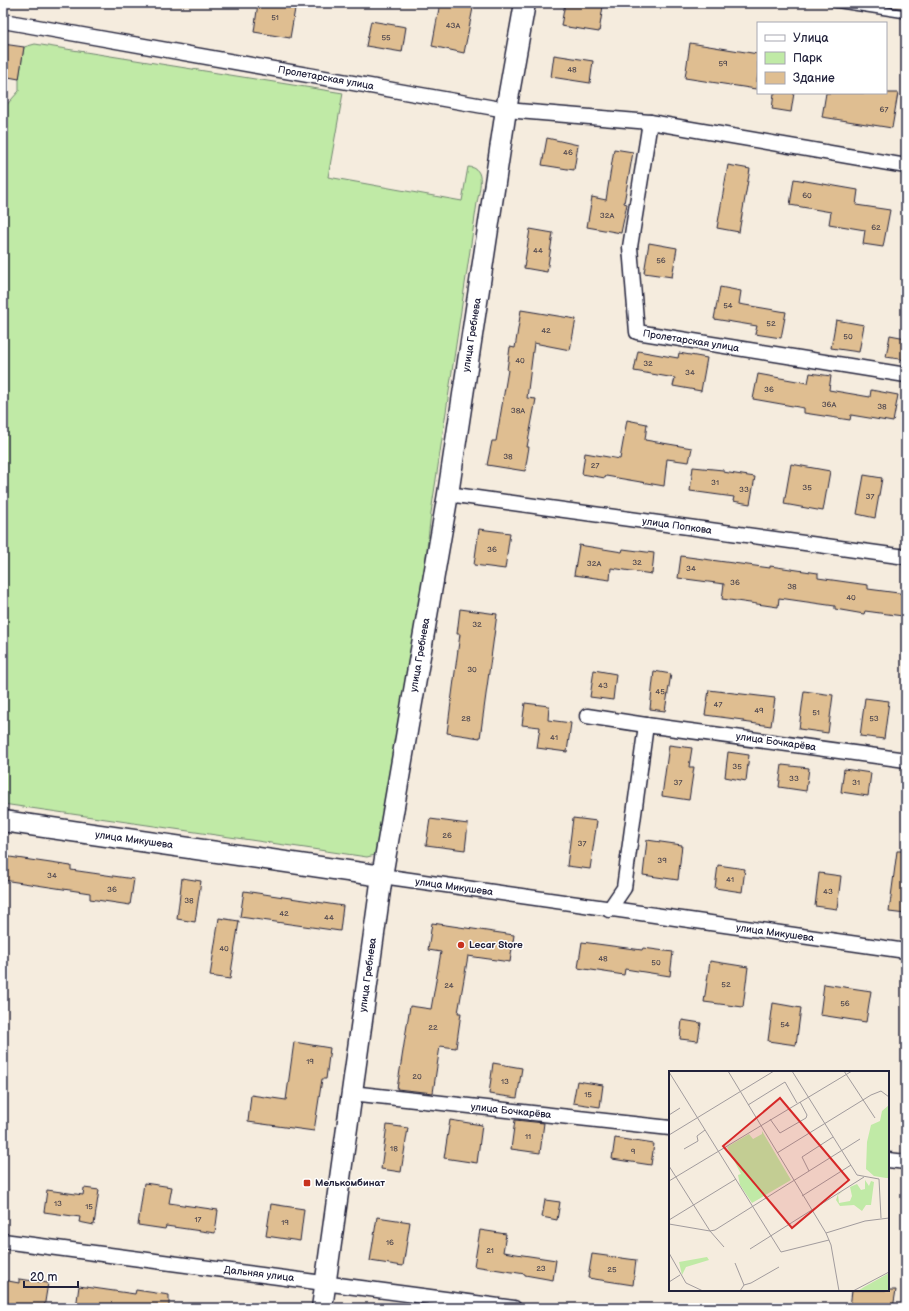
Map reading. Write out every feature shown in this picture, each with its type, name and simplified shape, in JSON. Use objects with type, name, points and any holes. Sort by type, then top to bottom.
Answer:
[{"type":"street","name":"улица Гребнева","points":[[322,1308],[382,876],[448,494],[506,110],[525,3]]},
{"type":"street","name":"Пролетарская улица","points":[[3,21],[506,110],[650,122],[906,166]]},
{"type":"street","name":"Пролетарская улица","points":[[650,122],[630,247],[638,332],[906,375]]},
{"type":"street","name":"улица Попкова","points":[[448,494],[906,557]]},
{"type":"street","name":"улица Бочкарёва","points":[[587,716],[906,760]]},
{"type":"street","points":[[609,910],[624,888],[646,725]]},
{"type":"street","name":"улица Микушева","points":[[3,821],[609,910],[906,951]]},
{"type":"street","name":"улица Бочкарёва","points":[[351,1093],[669,1128]]},
{"type":"street","points":[[889,1160],[906,1162]]},
{"type":"street","name":"Дальняя улица","points":[[3,1241],[514,1308]]},
{"type":"lane","points":[[834,3],[906,14]]},
{"type":"green space","points":[[35,44],[343,93],[328,177],[462,201],[468,167],[474,168],[480,175],[480,186],[431,513],[421,600],[375,855],[367,857],[3,804],[3,109],[19,91],[19,79],[24,47]]},
{"type":"building","points":[[258,3],[296,3],[290,38],[254,32]]},
{"type":"building","points":[[440,3],[474,3],[464,53],[432,46]]},
{"type":"building","points":[[565,3],[585,3],[603,6],[599,32],[561,26]]},
{"type":"building","points":[[371,21],[406,27],[402,52],[366,46]]},
{"type":"building","points":[[690,43],[757,54],[756,89],[685,78]]},
{"type":"building","points":[[3,44],[24,47],[19,79],[3,76]]},
{"type":"building","points":[[554,55],[593,61],[590,83],[551,77]]},
{"type":"building","points":[[898,93],[892,128],[822,117],[826,94]]},
{"type":"building","points":[[774,94],[794,94],[791,112],[772,109]]},
{"type":"building","points":[[547,138],[578,145],[574,170],[542,165]]},
{"type":"building","points":[[614,149],[633,152],[624,203],[627,204],[621,233],[587,227],[592,197],[606,200]]},
{"type":"building","points":[[728,165],[750,169],[739,232],[717,228]]},
{"type":"building","points":[[794,179],[858,190],[856,205],[890,210],[883,247],[863,244],[865,230],[829,224],[831,212],[790,205]]},
{"type":"building","points":[[530,229],[553,233],[547,272],[524,268]]},
{"type":"building","points":[[649,243],[677,248],[672,277],[644,273]]},
{"type":"building","points":[[720,287],[741,291],[739,304],[786,312],[781,338],[755,334],[757,326],[714,319]]},
{"type":"building","points":[[521,310],[576,319],[570,350],[534,343],[527,398],[536,399],[527,447],[529,447],[525,471],[487,465],[492,441],[496,441],[508,370],[510,347],[515,348]]},
{"type":"building","points":[[836,320],[864,325],[859,352],[831,348]]},
{"type":"building","points":[[890,335],[906,338],[906,360],[886,357]]},
{"type":"building","points":[[638,351],[678,358],[679,353],[707,358],[701,391],[673,386],[675,378],[634,371]]},
{"type":"building","points":[[810,373],[831,376],[829,390],[870,397],[871,390],[898,395],[893,422],[851,415],[850,420],[804,413],[804,408],[753,399],[758,374],[808,383]]},
{"type":"building","points":[[627,420],[647,424],[645,440],[692,448],[689,462],[667,459],[664,486],[606,476],[605,478],[582,474],[585,453],[620,459]]},
{"type":"building","points":[[791,464],[830,471],[823,511],[784,504]]},
{"type":"building","points":[[693,467],[723,470],[723,472],[755,477],[750,504],[733,501],[734,497],[690,491]]},
{"type":"building","points":[[864,475],[882,478],[875,518],[857,514]]},
{"type":"building","points":[[479,529],[510,533],[505,569],[474,565]]},
{"type":"building","points":[[579,545],[622,552],[623,549],[654,553],[652,574],[611,568],[610,580],[574,575]]},
{"type":"building","points":[[681,556],[818,573],[818,578],[868,585],[868,589],[906,594],[903,616],[865,611],[864,614],[835,609],[835,606],[779,598],[778,607],[722,599],[724,584],[678,578]]},
{"type":"building","points":[[460,609],[497,614],[480,738],[447,733],[460,634],[457,634]]},
{"type":"building","points":[[594,670],[616,674],[613,700],[590,697]]},
{"type":"building","points":[[654,671],[671,674],[665,711],[650,709]]},
{"type":"building","points":[[709,690],[775,698],[771,726],[743,722],[743,720],[705,715]]},
{"type":"building","points":[[804,691],[833,695],[828,733],[799,729]]},
{"type":"building","points":[[865,698],[889,701],[884,739],[860,736]]},
{"type":"building","points":[[525,703],[549,706],[548,720],[571,723],[567,752],[537,748],[540,727],[522,725]]},
{"type":"building","points":[[669,745],[692,748],[689,767],[694,767],[689,800],[662,796]]},
{"type":"building","points":[[728,752],[749,755],[746,781],[725,777]]},
{"type":"building","points":[[782,765],[809,768],[806,791],[779,787]]},
{"type":"building","points":[[844,769],[871,773],[868,796],[841,792]]},
{"type":"building","points":[[573,818],[597,821],[590,869],[567,866]]},
{"type":"building","points":[[430,819],[468,824],[465,850],[426,845]]},
{"type":"building","points":[[647,840],[682,845],[678,880],[643,875]]},
{"type":"building","points":[[897,851],[906,851],[906,914],[889,912]]},
{"type":"building","points":[[3,856],[71,866],[71,870],[134,879],[130,905],[90,899],[90,893],[3,880]]},
{"type":"building","points":[[718,865],[745,869],[742,892],[715,888]]},
{"type":"building","points":[[819,873],[841,876],[837,909],[815,906]]},
{"type":"building","points":[[182,878],[201,881],[195,922],[177,919]]},
{"type":"building","points":[[244,891],[343,906],[340,931],[240,917]]},
{"type":"building","points":[[219,918],[239,921],[230,979],[210,976]]},
{"type":"building","points":[[432,923],[514,935],[510,962],[468,956],[458,1013],[461,1013],[456,1048],[440,1046],[433,1093],[397,1089],[410,1006],[431,1009],[441,952],[428,950]]},
{"type":"building","points":[[582,942],[642,950],[643,948],[673,952],[670,976],[625,969],[624,975],[578,968]]},
{"type":"building","points":[[710,961],[748,967],[743,1007],[704,1002]]},
{"type":"building","points":[[824,984],[871,991],[866,1022],[820,1015]]},
{"type":"building","points":[[773,1003],[801,1008],[796,1045],[768,1041]]},
{"type":"building","points":[[682,1020],[701,1023],[698,1041],[680,1039]]},
{"type":"building","points":[[294,1042],[330,1048],[326,1079],[322,1079],[314,1131],[248,1122],[251,1095],[286,1100]]},
{"type":"building","points":[[493,1063],[522,1068],[517,1098],[489,1094]]},
{"type":"building","points":[[577,1081],[603,1085],[600,1107],[573,1103]]},
{"type":"building","points":[[450,1120],[482,1125],[477,1163],[444,1158]]},
{"type":"building","points":[[515,1120],[544,1123],[540,1153],[511,1149]]},
{"type":"building","points":[[387,1125],[408,1128],[401,1172],[381,1169]]},
{"type":"building","points":[[615,1138],[654,1144],[651,1165],[612,1159]]},
{"type":"building","points":[[144,1183],[172,1187],[169,1203],[218,1210],[215,1233],[166,1226],[165,1229],[138,1225]]},
{"type":"building","points":[[84,1188],[99,1190],[94,1225],[79,1222],[80,1217],[44,1212],[47,1190],[83,1195]]},
{"type":"building","points":[[545,1200],[560,1202],[557,1220],[542,1217]]},
{"type":"building","points":[[271,1204],[304,1209],[300,1241],[266,1236]]},
{"type":"building","points":[[377,1217],[410,1222],[403,1266],[370,1261]]},
{"type":"building","points":[[480,1230],[506,1234],[503,1252],[556,1260],[553,1280],[474,1266]]},
{"type":"building","points":[[592,1254],[636,1260],[633,1285],[588,1278]]},
{"type":"building","points":[[19,1279],[48,1283],[44,1308],[3,1308],[3,1280],[19,1283]]},
{"type":"building","points":[[79,1286],[135,1294],[136,1290],[169,1295],[169,1308],[76,1308]]},
{"type":"building","points":[[896,1290],[893,1308],[850,1308],[852,1291]]},
{"type":"place","name":"Lecar Store","points":[[461,945]]},
{"type":"place","name":"Мелькомбинат","points":[[307,1183]]}]
